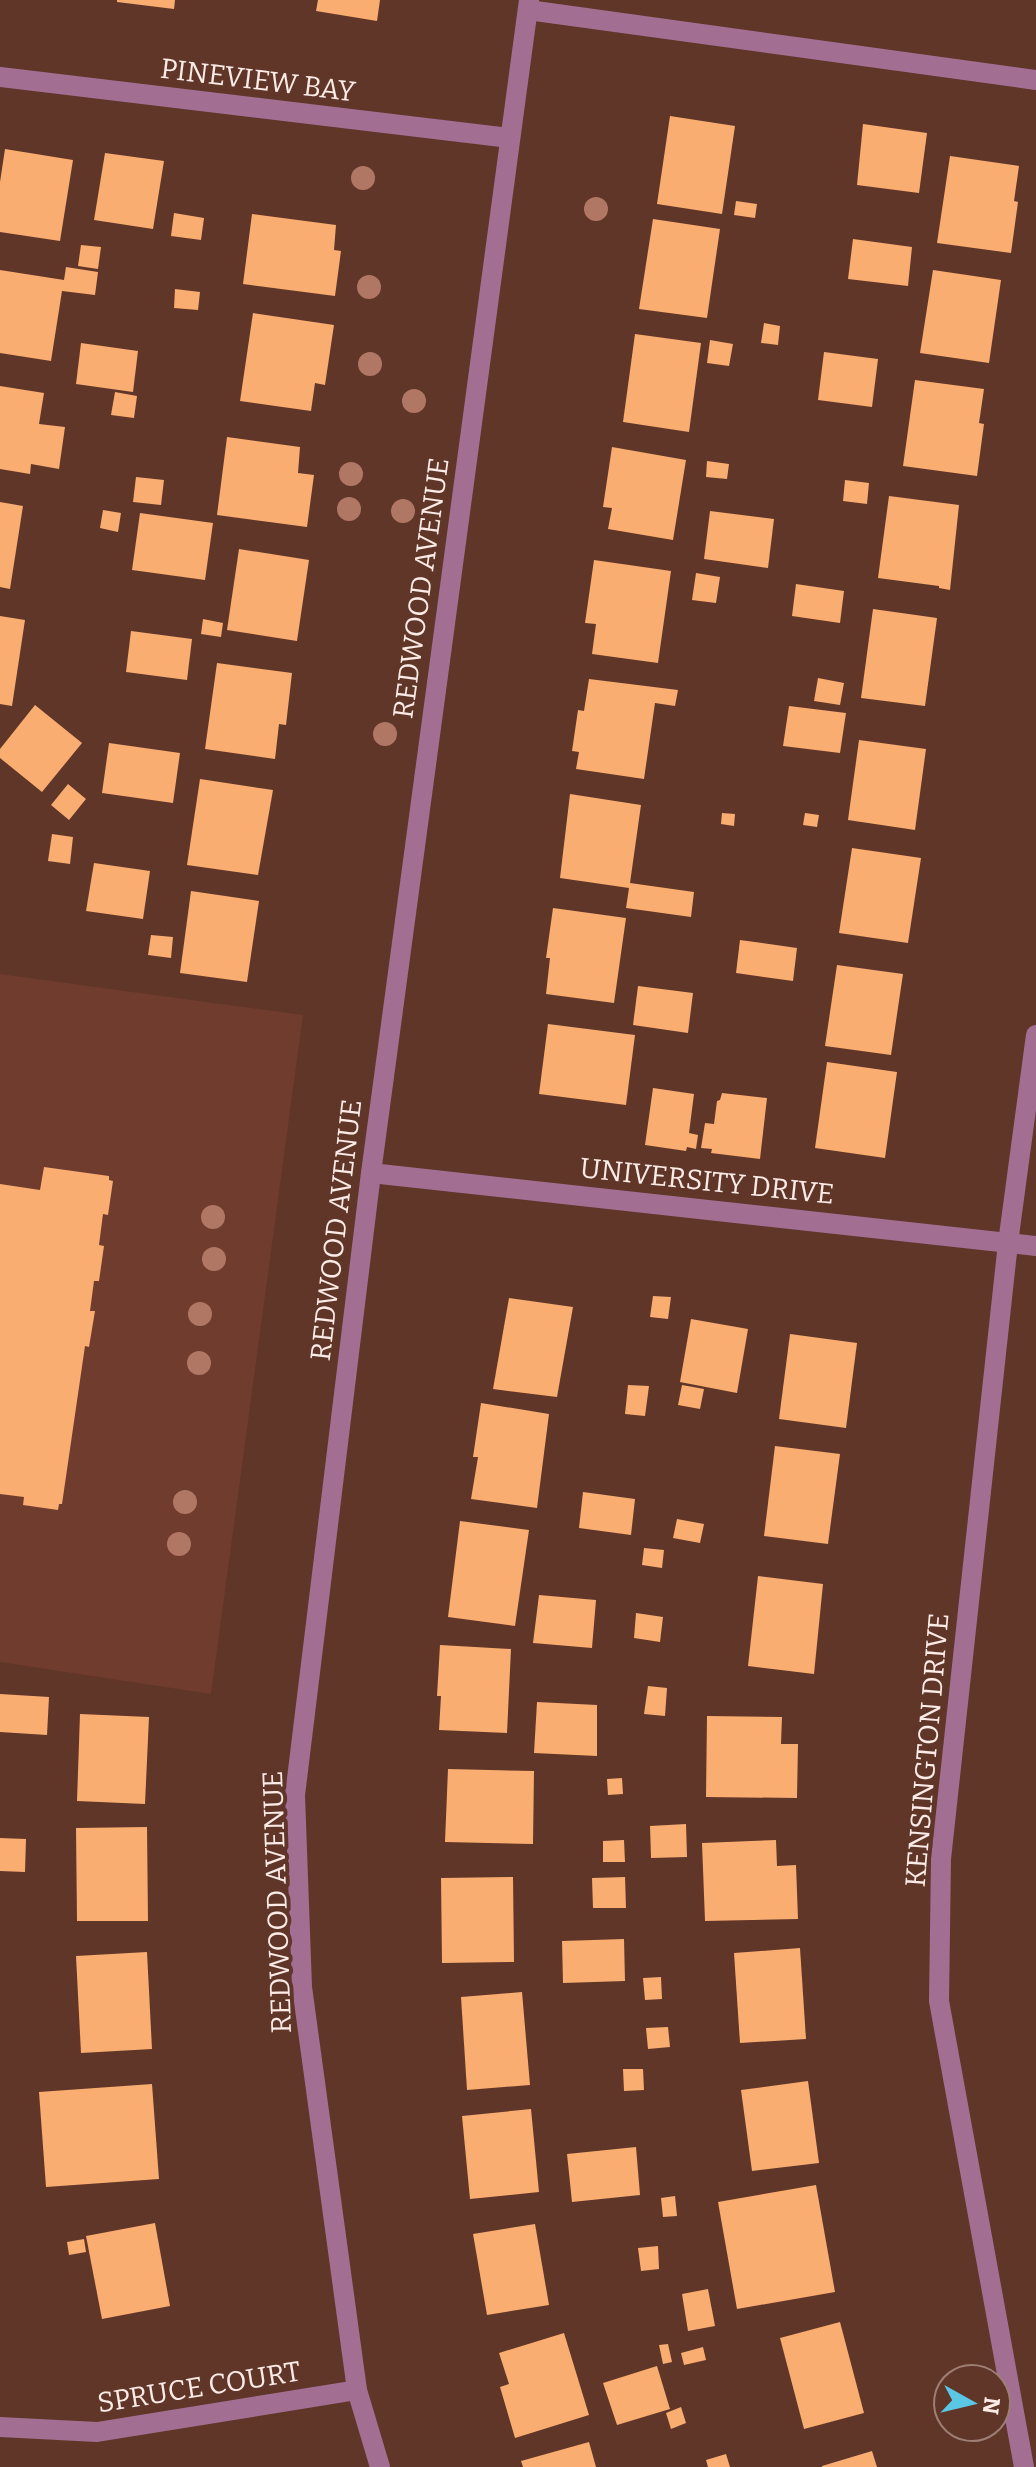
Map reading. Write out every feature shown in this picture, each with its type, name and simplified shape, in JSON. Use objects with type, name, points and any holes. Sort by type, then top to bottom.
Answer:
[{"type":"street","points":[[529,5],[1036,80]]},
{"type":"street","name":"REDWOOD AVENUE","points":[[380,2467],[357,2390],[302,1987],[295,1795],[371,1173],[529,5]]},
{"type":"street","name":"PINEVIEW BAY","points":[[0,77],[510,138]]},
{"type":"street","name":"KENSINGTON DRIVE","points":[[1024,2467],[939,2001],[941,1859],[1008,1243],[1036,1035]]},
{"type":"street","name":"UNIVERSITY DRIVE","points":[[371,1173],[1036,1246]]},
{"type":"street","name":"SPRUCE COURT","points":[[0,2427],[97,2432],[357,2390]]},
{"type":"shaded area","points":[[0,974],[303,1015],[211,1694],[0,1662]]},
{"type":"building","points":[[117,0],[175,0],[174,9]]},
{"type":"building","points":[[318,0],[380,0],[377,21],[316,11]]},
{"type":"building","points":[[670,116],[735,126],[722,214],[657,204]]},
{"type":"building","points":[[863,124],[927,133],[919,193],[857,185]]},
{"type":"building","points":[[5,149],[73,160],[60,241],[0,232],[0,182]]},
{"type":"building","points":[[105,153],[164,161],[153,229],[94,220]]},
{"type":"building","points":[[950,156],[1019,166],[1011,253],[937,243]]},
{"type":"building","points":[[736,201],[757,204],[755,218],[734,215]]},
{"type":"building","points":[[174,213],[204,218],[201,240],[171,236]]},
{"type":"building","points":[[252,214],[336,225],[334,250],[341,251],[335,296],[243,284]]},
{"type":"building","points":[[653,219],[720,229],[707,318],[639,309]]},
{"type":"building","points":[[853,239],[912,247],[908,286],[848,279]]},
{"type":"building","points":[[81,245],[101,247],[98,269],[78,266]]},
{"type":"building","points":[[66,267],[98,272],[95,295],[62,291],[51,361],[0,353],[0,270],[64,280]]},
{"type":"building","points":[[933,270],[1001,280],[989,363],[920,353]]},
{"type":"building","points":[[175,289],[200,292],[198,310],[174,308]]},
{"type":"building","points":[[253,313],[334,325],[325,385],[315,383],[311,411],[240,401]]},
{"type":"building","points":[[764,323],[780,326],[778,345],[761,343]]},
{"type":"building","points":[[635,334],[701,343],[689,432],[623,422]]},
{"type":"building","points":[[710,340],[733,344],[729,366],[707,363]]},
{"type":"building","points":[[81,343],[138,351],[133,392],[76,384]]},
{"type":"building","points":[[824,352],[878,359],[872,407],[818,400]]},
{"type":"building","points":[[915,380],[984,389],[979,423],[984,424],[977,476],[903,466]]},
{"type":"building","points":[[0,386],[44,393],[39,424],[65,427],[59,469],[31,464],[30,474],[0,469]]},
{"type":"building","points":[[115,392],[137,396],[134,418],[111,415]]},
{"type":"building","points":[[227,437],[300,447],[298,473],[314,475],[307,527],[217,515]]},
{"type":"building","points":[[612,447],[686,460],[673,540],[608,529],[612,508],[603,507]]},
{"type":"building","points":[[707,461],[729,464],[727,479],[706,477]]},
{"type":"building","points":[[136,477],[164,480],[161,505],[133,502]]},
{"type":"building","points":[[845,480],[869,483],[867,504],[843,501]]},
{"type":"building","points":[[889,496],[959,505],[950,590],[878,578]]},
{"type":"building","points":[[0,502],[23,506],[10,589],[0,587]]},
{"type":"building","points":[[103,510],[121,513],[118,532],[100,528]]},
{"type":"building","points":[[710,511],[774,519],[768,568],[704,559]]},
{"type":"building","points":[[140,513],[213,523],[205,580],[132,570]]},
{"type":"building","points":[[239,549],[309,560],[297,641],[227,630]]},
{"type":"building","points":[[594,560],[671,571],[658,663],[592,654],[596,624],[585,623]]},
{"type":"building","points":[[696,573],[720,577],[716,603],[692,600]]},
{"type":"building","points":[[796,584],[844,591],[840,623],[792,616]]},
{"type":"building","points":[[873,609],[937,618],[925,706],[861,698]]},
{"type":"building","points":[[0,616],[25,620],[12,706],[0,704]]},
{"type":"building","points":[[203,619],[223,623],[221,637],[201,634]]},
{"type":"building","points":[[131,631],[192,639],[187,680],[126,672]]},
{"type":"building","points":[[217,663],[292,673],[286,725],[279,724],[275,759],[205,749]]},
{"type":"building","points":[[818,678],[844,683],[840,705],[814,701]]},
{"type":"building","points":[[589,679],[678,690],[675,706],[655,703],[644,779],[576,769],[579,752],[572,751],[578,710],[584,711]]},
{"type":"building","points":[[35,705],[82,743],[42,792],[0,758],[0,749]]},
{"type":"building","points":[[789,706],[846,713],[840,753],[783,746]]},
{"type":"building","points":[[859,740],[926,749],[915,830],[848,820]]},
{"type":"building","points":[[109,743],[180,753],[173,803],[102,793]]},
{"type":"building","points":[[200,779],[273,790],[258,875],[187,865]]},
{"type":"building","points":[[68,784],[86,799],[69,820],[51,805]]},
{"type":"building","points":[[570,794],[641,805],[630,883],[694,892],[691,917],[626,908],[629,888],[560,878]]},
{"type":"building","points":[[722,813],[735,814],[734,826],[721,824]]},
{"type":"building","points":[[805,813],[819,815],[817,827],[803,825]]},
{"type":"building","points":[[52,834],[73,837],[70,864],[48,861]]},
{"type":"building","points":[[852,848],[921,858],[908,943],[839,933]]},
{"type":"building","points":[[94,863],[150,871],[143,919],[86,911]]},
{"type":"building","points":[[191,891],[259,901],[247,982],[180,973]]},
{"type":"building","points":[[553,908],[626,918],[614,1003],[546,994],[550,958],[546,958]]},
{"type":"building","points":[[151,935],[173,937],[171,958],[148,955]]},
{"type":"building","points":[[740,940],[797,948],[793,981],[736,973]]},
{"type":"building","points":[[837,965],[903,974],[891,1055],[825,1046]]},
{"type":"building","points":[[638,986],[693,993],[688,1033],[633,1025]]},
{"type":"building","points":[[548,1024],[635,1035],[626,1105],[539,1094]]},
{"type":"building","points":[[827,1062],[897,1072],[885,1158],[815,1148]]},
{"type":"building","points":[[653,1088],[694,1094],[689,1133],[698,1135],[696,1149],[687,1147],[686,1151],[645,1145]]},
{"type":"building","points":[[722,1093],[767,1098],[760,1159],[711,1153],[712,1149],[701,1148],[705,1123],[714,1124],[717,1101]]},
{"type":"building","points":[[44,1167],[109,1176],[109,1180],[113,1181],[108,1215],[103,1214],[99,1245],[104,1246],[99,1281],[94,1281],[90,1311],[95,1311],[89,1347],[85,1346],[62,1504],[59,1504],[58,1510],[23,1505],[24,1497],[0,1494],[0,1184],[40,1190]]},
{"type":"building","points":[[653,1296],[671,1297],[668,1319],[650,1317]]},
{"type":"building","points":[[509,1298],[573,1307],[557,1397],[493,1389]]},
{"type":"building","points":[[691,1319],[748,1329],[737,1393],[680,1382]]},
{"type":"building","points":[[790,1334],[857,1343],[846,1428],[779,1419]]},
{"type":"building","points":[[628,1385],[649,1386],[645,1416],[625,1414]]},
{"type":"building","points":[[682,1385],[704,1389],[700,1409],[678,1405]]},
{"type":"building","points":[[481,1403],[549,1414],[537,1508],[471,1499],[478,1457],[473,1457]]},
{"type":"building","points":[[775,1446],[840,1454],[828,1544],[764,1536]]},
{"type":"building","points":[[583,1492],[635,1499],[631,1535],[579,1528]]},
{"type":"building","points":[[677,1519],[704,1524],[700,1543],[673,1538]]},
{"type":"building","points":[[460,1521],[529,1530],[515,1626],[448,1617]]},
{"type":"building","points":[[644,1548],[664,1550],[662,1568],[642,1565]]},
{"type":"building","points":[[758,1576],[823,1584],[814,1674],[748,1666]]},
{"type":"building","points":[[539,1595],[596,1600],[592,1648],[533,1643]]},
{"type":"building","points":[[636,1613],[663,1617],[660,1642],[634,1638]]},
{"type":"building","points":[[440,1645],[511,1649],[507,1733],[439,1730]]},
{"type":"building","points":[[648,1686],[667,1688],[665,1716],[644,1714]]},
{"type":"building","points":[[0,1694],[49,1697],[47,1735],[0,1732]]},
{"type":"building","points":[[537,1702],[597,1705],[597,1756],[534,1753]]},
{"type":"building","points":[[80,1714],[149,1717],[145,1804],[77,1801]]},
{"type":"building","points":[[707,1716],[782,1717],[781,1744],[798,1744],[797,1798],[706,1797]]},
{"type":"building","points":[[448,1769],[534,1771],[533,1844],[445,1842]]},
{"type":"building","points":[[622,1778],[623,1794],[608,1795],[607,1779]]},
{"type":"building","points":[[686,1824],[687,1857],[651,1858],[650,1826]]},
{"type":"building","points":[[147,1827],[148,1921],[77,1921],[76,1828]]},
{"type":"building","points":[[0,1838],[26,1839],[25,1872],[0,1871]]},
{"type":"building","points":[[624,1840],[625,1862],[603,1862],[603,1841]]},
{"type":"building","points":[[776,1840],[777,1866],[796,1865],[798,1919],[705,1921],[702,1843]]},
{"type":"building","points":[[513,1877],[514,1962],[442,1963],[441,1878]]},
{"type":"building","points":[[625,1877],[626,1908],[593,1908],[592,1878]]},
{"type":"building","points":[[624,1939],[625,1981],[563,1983],[562,1941]]},
{"type":"building","points":[[800,1948],[806,2039],[740,2043],[734,1953]]},
{"type":"building","points":[[147,1952],[152,2049],[81,2053],[76,1956]]},
{"type":"building","points":[[661,1977],[662,1999],[645,2000],[643,1978]]},
{"type":"building","points":[[522,1992],[530,2085],[467,2090],[461,1997]]},
{"type":"building","points":[[668,2027],[670,2047],[648,2049],[646,2028]]},
{"type":"building","points":[[623,2069],[643,2069],[644,2090],[624,2091]]},
{"type":"building","points":[[808,2081],[819,2163],[752,2171],[741,2090]]},
{"type":"building","points":[[152,2084],[159,2179],[46,2187],[39,2092]]},
{"type":"building","points":[[531,2109],[539,2192],[470,2199],[462,2116]]},
{"type":"building","points":[[636,2147],[640,2195],[572,2202],[567,2154]]},
{"type":"building","points":[[816,2185],[835,2292],[737,2309],[718,2202]]},
{"type":"building","points":[[675,2196],[677,2216],[663,2217],[661,2198]]},
{"type":"building","points":[[155,2223],[170,2306],[102,2319],[86,2236]]},
{"type":"building","points":[[535,2224],[549,2305],[487,2315],[473,2234]]},
{"type":"building","points":[[84,2239],[86,2252],[69,2255],[67,2242]]},
{"type":"building","points":[[658,2246],[659,2269],[641,2271],[638,2248]]},
{"type":"building","points":[[708,2289],[715,2326],[688,2331],[682,2294]]},
{"type":"building","points":[[840,2322],[864,2413],[804,2429],[780,2338]]},
{"type":"building","points":[[564,2333],[589,2415],[515,2438],[500,2387],[509,2384],[499,2353]]},
{"type":"building","points":[[668,2344],[672,2362],[663,2364],[659,2345]]},
{"type":"building","points":[[703,2347],[706,2360],[684,2365],[681,2353]]},
{"type":"building","points":[[657,2366],[670,2409],[617,2425],[603,2383]]},
{"type":"building","points":[[681,2407],[686,2423],[671,2429],[666,2413]]},
{"type":"building","points":[[589,2442],[596,2467],[523,2467],[521,2461]]},
{"type":"building","points":[[872,2451],[877,2467],[822,2467],[822,2466]]},
{"type":"building","points":[[726,2454],[730,2467],[708,2467],[706,2460]]}]
